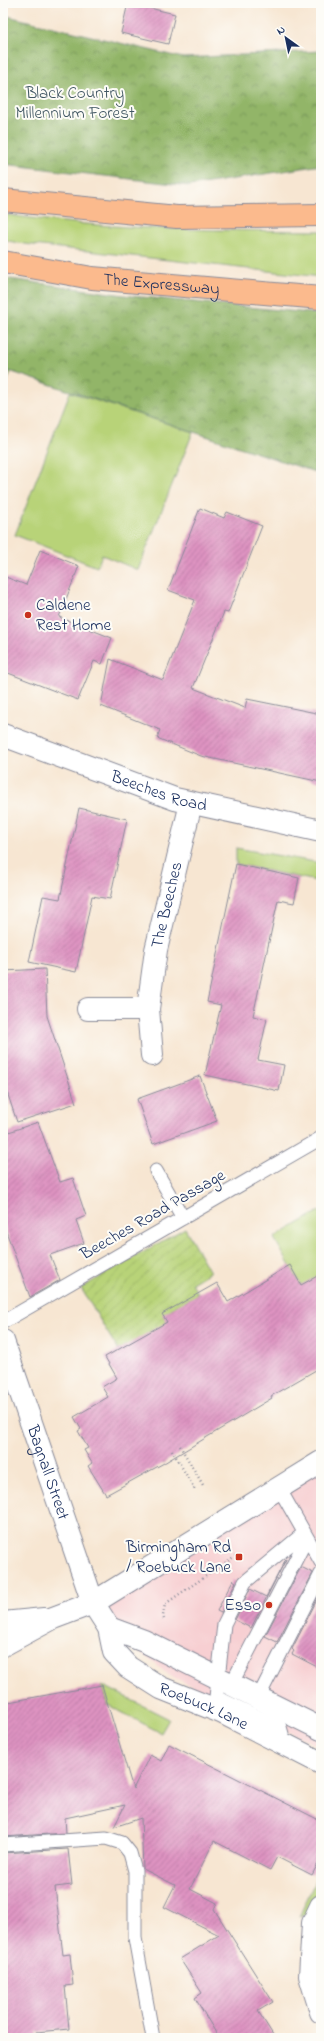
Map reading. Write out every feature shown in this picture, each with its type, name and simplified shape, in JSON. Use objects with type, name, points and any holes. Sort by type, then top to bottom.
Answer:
[{"type":"highway","points":[[3,200],[177,217],[321,215]]},
{"type":"highway","name":"The Expressway","points":[[3,262],[92,278],[321,298]]},
{"type":"street","name":"Beeches Road","points":[[3,735],[191,803],[321,831]]},
{"type":"street","name":"The Beeches","points":[[152,1055],[148,1009],[156,950],[191,803]]},
{"type":"street","points":[[88,1009],[148,1009]]},
{"type":"street","name":"Bagnall Street","points":[[3,1341],[93,1603]]},
{"type":"street","points":[[3,1645],[53,1618],[93,1603],[321,1462]]},
{"type":"street","name":"Roebuck Lane","points":[[93,1603],[109,1628],[114,1652],[128,1667],[161,1688],[221,1712],[321,1763]]},
{"type":"street","points":[[3,1623],[53,1618]]},
{"type":"street","name":"Roebuck Lane","points":[[109,1628],[144,1641],[321,1729]]},
{"type":"street","points":[[321,1906],[313,1923],[310,1976],[321,2012]]},
{"type":"lane","name":"Beeches Road Passage","points":[[3,1322],[321,1138]]},
{"type":"lane","points":[[156,1171],[183,1218]]},
{"type":"lane","points":[[279,1488],[321,1562]]},
{"type":"lane","points":[[225,1682],[224,1624],[245,1582],[306,1536]]},
{"type":"lane","points":[[285,1744],[280,1726],[216,1697],[306,1536]]},
{"type":"lane","points":[[258,1698],[321,1574]]},
{"type":"lane","points":[[3,1845],[106,1838],[122,1843],[130,1853],[135,1871],[135,1938],[154,2038]]},
{"type":"path","points":[[180,1446],[204,1485]]},
{"type":"path","points":[[172,1450],[195,1490]]},
{"type":"shaded area","points":[[321,1462],[321,1747],[169,1675],[109,1628],[93,1603]]},
{"type":"green space","name":"Black Country Millennium Forest","points":[[3,15],[183,58],[321,51],[321,165],[190,186],[3,164]]},
{"type":"green space","points":[[3,214],[42,220],[122,227],[201,230],[321,231],[321,277],[24,244],[3,240]]},
{"type":"green space","points":[[3,278],[131,296],[321,314],[321,474],[3,369]]},
{"type":"green space","points":[[3,369],[11,372],[3,392]]},
{"type":"green space","points":[[70,392],[193,432],[138,570],[102,555],[97,567],[15,535]]},
{"type":"green space","points":[[236,848],[321,863],[321,882],[236,864]]},
{"type":"green space","points":[[321,1210],[321,1279],[301,1285],[274,1238]]},
{"type":"green space","points":[[185,1228],[210,1272],[192,1283],[198,1294],[163,1314],[169,1325],[118,1350],[81,1288]]},
{"type":"green space","points":[[102,1685],[169,1719],[161,1733],[108,1705]]},
{"type":"green space","points":[[321,1868],[321,1889],[309,1914],[299,1917]]},
{"type":"building","points":[[128,3],[175,14],[168,44],[121,33]]},
{"type":"building","points":[[200,508],[224,518],[227,512],[262,526],[228,613],[224,612],[193,688],[245,708],[247,699],[321,714],[321,782],[201,756],[157,738],[160,730],[101,706],[110,659],[163,680],[195,600],[168,590]]},
{"type":"building","name":"Caldene Rest Home","points":[[40,550],[79,566],[59,617],[112,638],[102,664],[94,661],[78,700],[3,671],[3,576],[26,585]]},
{"type":"building","points":[[79,808],[127,819],[110,899],[92,896],[76,972],[29,962],[43,896],[60,899]]},
{"type":"building","points":[[236,864],[299,878],[294,903],[278,900],[253,1016],[267,1019],[258,1060],[284,1065],[279,1091],[205,1075],[221,1005],[207,1002]]},
{"type":"building","points":[[45,969],[47,1016],[76,1103],[17,1122],[3,1080],[3,971]]},
{"type":"building","points":[[200,1076],[217,1121],[153,1144],[137,1099]]},
{"type":"building","points":[[38,1122],[60,1182],[73,1178],[86,1216],[76,1220],[84,1243],[50,1255],[60,1280],[30,1297],[3,1223],[3,1134]]},
{"type":"building","points":[[290,1265],[301,1285],[321,1274],[321,1367],[271,1396],[272,1398],[164,1463],[106,1495],[88,1466],[92,1463],[84,1450],[88,1448],[78,1431],[81,1429],[74,1417],[108,1397],[102,1387],[117,1378],[105,1357],[167,1322],[162,1314],[217,1283],[228,1302]]},
{"type":"building","points":[[286,1559],[251,1628],[235,1620],[250,1589],[266,1597]]},
{"type":"building","points":[[301,1567],[313,1573],[277,1642],[265,1636]]},
{"type":"building","points":[[233,1580],[236,1582],[221,1613],[217,1611]]},
{"type":"building","points":[[321,1592],[321,1669],[292,1654],[294,1651],[292,1649]]},
{"type":"building","points":[[102,1685],[133,1789],[150,1755],[161,1761],[169,1744],[321,1821],[321,1858],[312,1875],[277,1857],[270,1870],[214,1841],[190,1889],[217,1903],[214,1909],[273,2002],[258,2011],[275,2038],[219,2038],[195,1998],[202,1993],[180,1959],[219,1935],[164,1907],[175,1885],[143,1869],[141,1818],[114,1827],[125,1805],[65,1818],[66,1833],[3,1837],[3,1703]]},
{"type":"building","points":[[68,1849],[72,1885],[55,1887],[63,1955],[70,1954],[73,1985],[65,1986],[69,2029],[36,2032],[37,2038],[3,2038],[3,1853]]},
{"type":"place","name":"Caldene Rest Home","points":[[28,615]]},
{"type":"place","name":"Birmingham Rd / Roebuck Lane","points":[[239,1557]]},
{"type":"place","name":"Esso","points":[[269,1605]]}]
